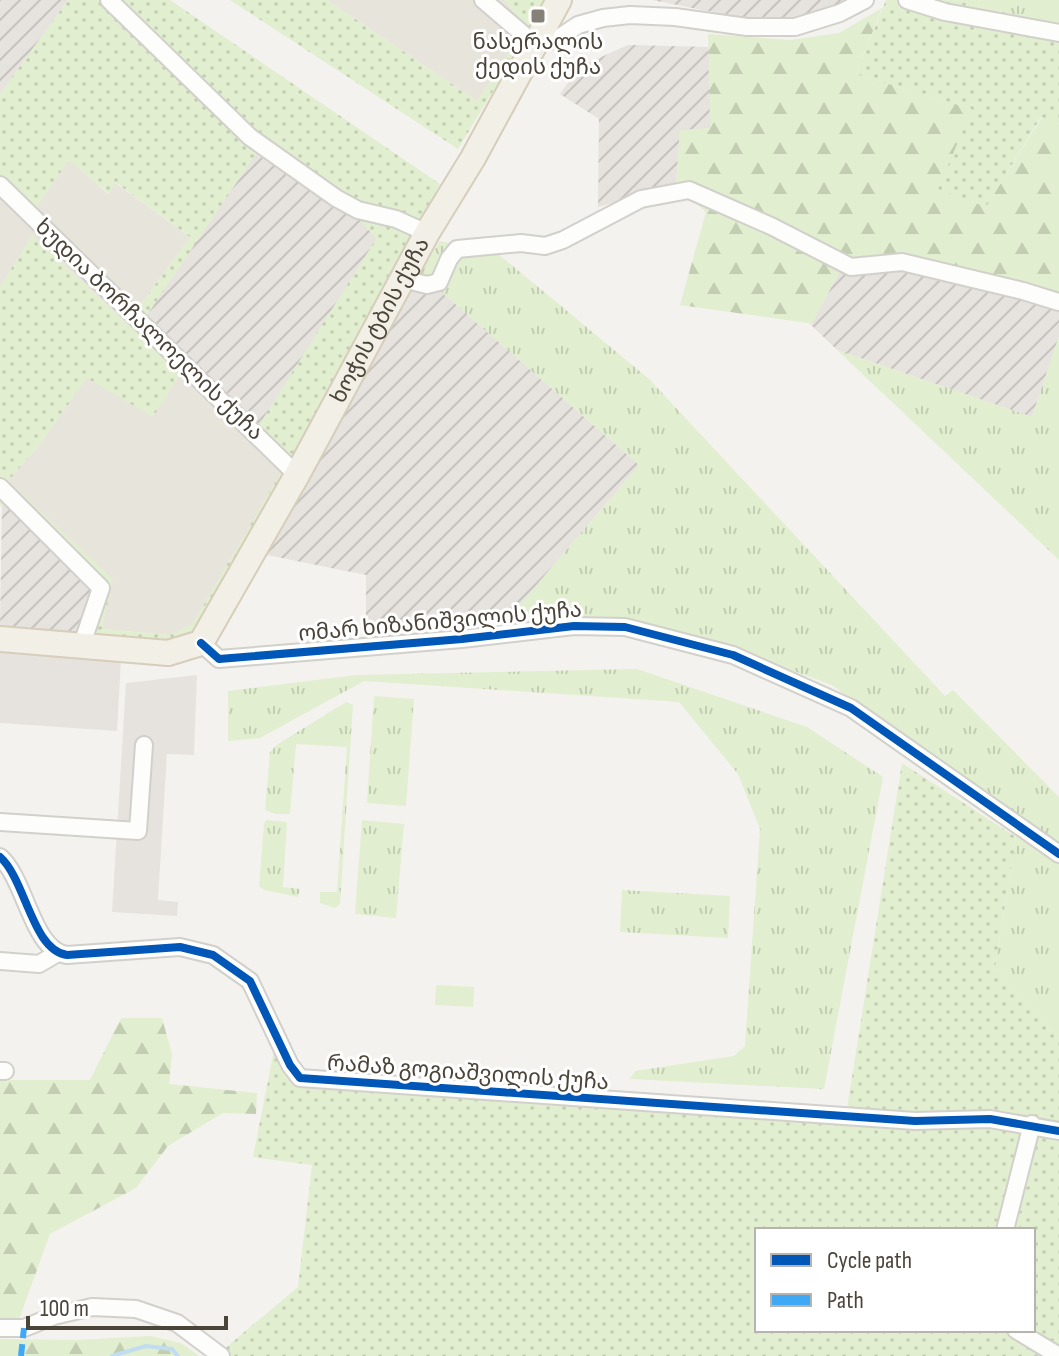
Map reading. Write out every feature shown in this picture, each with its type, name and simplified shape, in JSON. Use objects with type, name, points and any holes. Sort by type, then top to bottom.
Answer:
[{"type":"main road","name":"ხოჭის ტბის ქუჩა","points":[[201,643],[559,0]]},
{"type":"main road","points":[[0,639],[168,653],[201,643]]},
{"type":"street","points":[[109,0],[250,137],[358,210],[396,219],[427,233]]},
{"type":"street","points":[[483,0],[536,45],[557,39],[578,25],[603,18],[630,15],[675,17],[747,27],[795,27],[840,13],[865,0]]},
{"type":"street","points":[[907,0],[945,12],[1059,33]]},
{"type":"street","name":"ხუდია ბორჩალოელის ქუჩა","points":[[0,185],[297,475]]},
{"type":"street","points":[[403,279],[427,285],[439,282],[457,249],[521,243],[545,246],[563,240],[641,199],[689,190],[771,226],[851,267],[902,262],[1059,302]]},
{"type":"street","points":[[0,487],[101,588],[81,647]]},
{"type":"street","name":"ომარ ხიზანიშვილის ქუჩა","points":[[201,643],[219,659],[462,639],[574,626],[625,627],[733,655],[851,708],[1059,854]]},
{"type":"street","points":[[0,822],[138,831],[144,745]]},
{"type":"street","points":[[0,857],[11,867],[45,942],[56,954],[39,964],[0,961]]},
{"type":"street","name":"რამაზ გოგიაშვილის ქუჩა","points":[[56,954],[180,947],[213,955],[250,981],[290,1065],[300,1078],[915,1121],[990,1119],[1059,1131]]},
{"type":"street","points":[[1006,1228],[1032,1124]]},
{"type":"street","points":[[0,1328],[24,1328],[54,1316],[92,1307],[136,1309],[177,1323],[221,1356]]},
{"type":"street","points":[[1019,1332],[1059,1356]]},
{"type":"shaded area","points":[[0,0],[68,0],[0,94]]},
{"type":"shaded area","points":[[327,0],[504,0],[524,24],[512,50],[477,101]]},
{"type":"shaded area","points":[[652,0],[857,0],[813,18],[753,20]]},
{"type":"shaded area","points":[[628,45],[710,47],[710,128],[680,131],[676,186],[598,207],[599,119],[560,94],[579,67]]},
{"type":"shaded area","points":[[255,153],[357,216],[377,239],[260,426],[145,318]]},
{"type":"shaded area","points":[[69,159],[108,194],[114,182],[190,237],[127,323],[32,236],[0,287],[0,198],[26,222]]},
{"type":"shaded area","points":[[898,259],[1059,302],[1059,336],[1032,417],[837,350],[811,325],[843,265]]},
{"type":"shaded area","points":[[420,273],[639,465],[511,615],[366,628],[366,575],[262,554]]},
{"type":"shaded area","points":[[181,373],[282,472],[192,625],[169,635],[102,629],[8,481],[37,448],[87,377]]},
{"type":"shaded area","points":[[2,503],[107,584],[90,637],[0,629]]},
{"type":"shaded area","points":[[0,652],[121,660],[117,731],[0,723]]},
{"type":"shaded area","points":[[197,675],[194,755],[167,754],[158,900],[178,902],[177,916],[112,912],[126,683]]},
{"type":"green space","points":[[68,0],[170,0],[440,184],[246,553],[197,639],[177,644],[90,637],[107,583],[3,503],[0,507],[0,287],[32,235],[127,323],[190,237],[115,182],[109,194],[69,160],[26,222],[0,198],[0,94]],"holes":[[[256,154],[357,216],[376,239],[259,425],[145,318]],[[181,373],[281,472],[192,625],[168,635],[102,629],[113,579],[8,481],[37,448],[87,378],[153,417]]]},
{"type":"green space","points":[[230,0],[327,0],[477,101],[512,50],[523,24],[504,0],[544,0],[458,149]]},
{"type":"green space","points":[[886,0],[952,0],[1059,25],[1059,124],[1041,117],[986,207],[938,189],[972,109],[856,74]]},
{"type":"green space","points":[[952,0],[1059,0],[1059,25]]},
{"type":"green space","points":[[882,8],[856,74],[972,109],[986,207],[1042,117],[1059,124],[1059,294],[898,259],[843,265],[811,325],[680,305],[706,212],[676,186],[680,130],[710,128],[708,34],[790,40],[839,33]]},
{"type":"green space","points":[[440,241],[497,253],[649,379],[945,696],[953,690],[1059,797],[1059,1039],[995,968],[1019,819],[832,685],[695,635],[614,617],[511,615],[639,465],[420,273]]},
{"type":"green space","points":[[1059,336],[1059,560],[837,350],[1032,417]]},
{"type":"green space","points":[[637,669],[807,727],[883,777],[824,1089],[630,1079],[635,1071],[734,1056],[745,1046],[760,829],[738,774],[679,702],[364,681],[260,738],[228,741],[228,691],[356,675]]},
{"type":"green space","points":[[374,696],[414,699],[406,806],[367,803]]},
{"type":"green space","points":[[346,702],[353,705],[340,904],[335,908],[320,903],[320,892],[337,892],[347,747],[296,744],[290,814],[265,810],[270,752]]},
{"type":"green space","points":[[902,763],[1016,837],[995,968],[1059,1039],[1059,1356],[231,1356],[223,1350],[298,1287],[312,1165],[253,1157],[274,1050],[298,1084],[647,1111],[845,1121]]},
{"type":"green space","points":[[266,820],[287,822],[283,887],[300,889],[298,897],[264,890],[259,886]]},
{"type":"green space","points":[[362,820],[404,824],[396,918],[355,914]]},
{"type":"green space","points":[[622,890],[730,896],[728,938],[620,932]]},
{"type":"green space","points":[[436,985],[474,987],[473,1007],[435,1005]]},
{"type":"green space","points":[[121,1018],[162,1018],[172,1054],[169,1084],[257,1093],[256,1114],[223,1113],[168,1146],[136,1188],[50,1234],[18,1322],[0,1322],[0,1080],[90,1080]]},
{"type":"green space","points":[[150,1336],[181,1343],[199,1356],[0,1356],[0,1339],[78,1340]]},
{"type":"waterway","points":[[112,1356],[146,1346],[172,1349],[178,1356]]},
{"type":"marked path","points":[[21,1356],[24,1328]]},
{"type":"cycle path","points":[[201,643],[219,659],[462,639],[574,626],[625,627],[733,655],[851,708],[1059,854]]},
{"type":"cycle path","points":[[0,857],[17,881],[37,928],[55,950],[67,955],[180,947],[213,955],[250,981],[290,1065],[300,1078],[915,1121],[990,1119],[1059,1131]]},
{"type":"place","name":"ნასერალის ქედის ქუჩა","points":[[538,16]]}]
